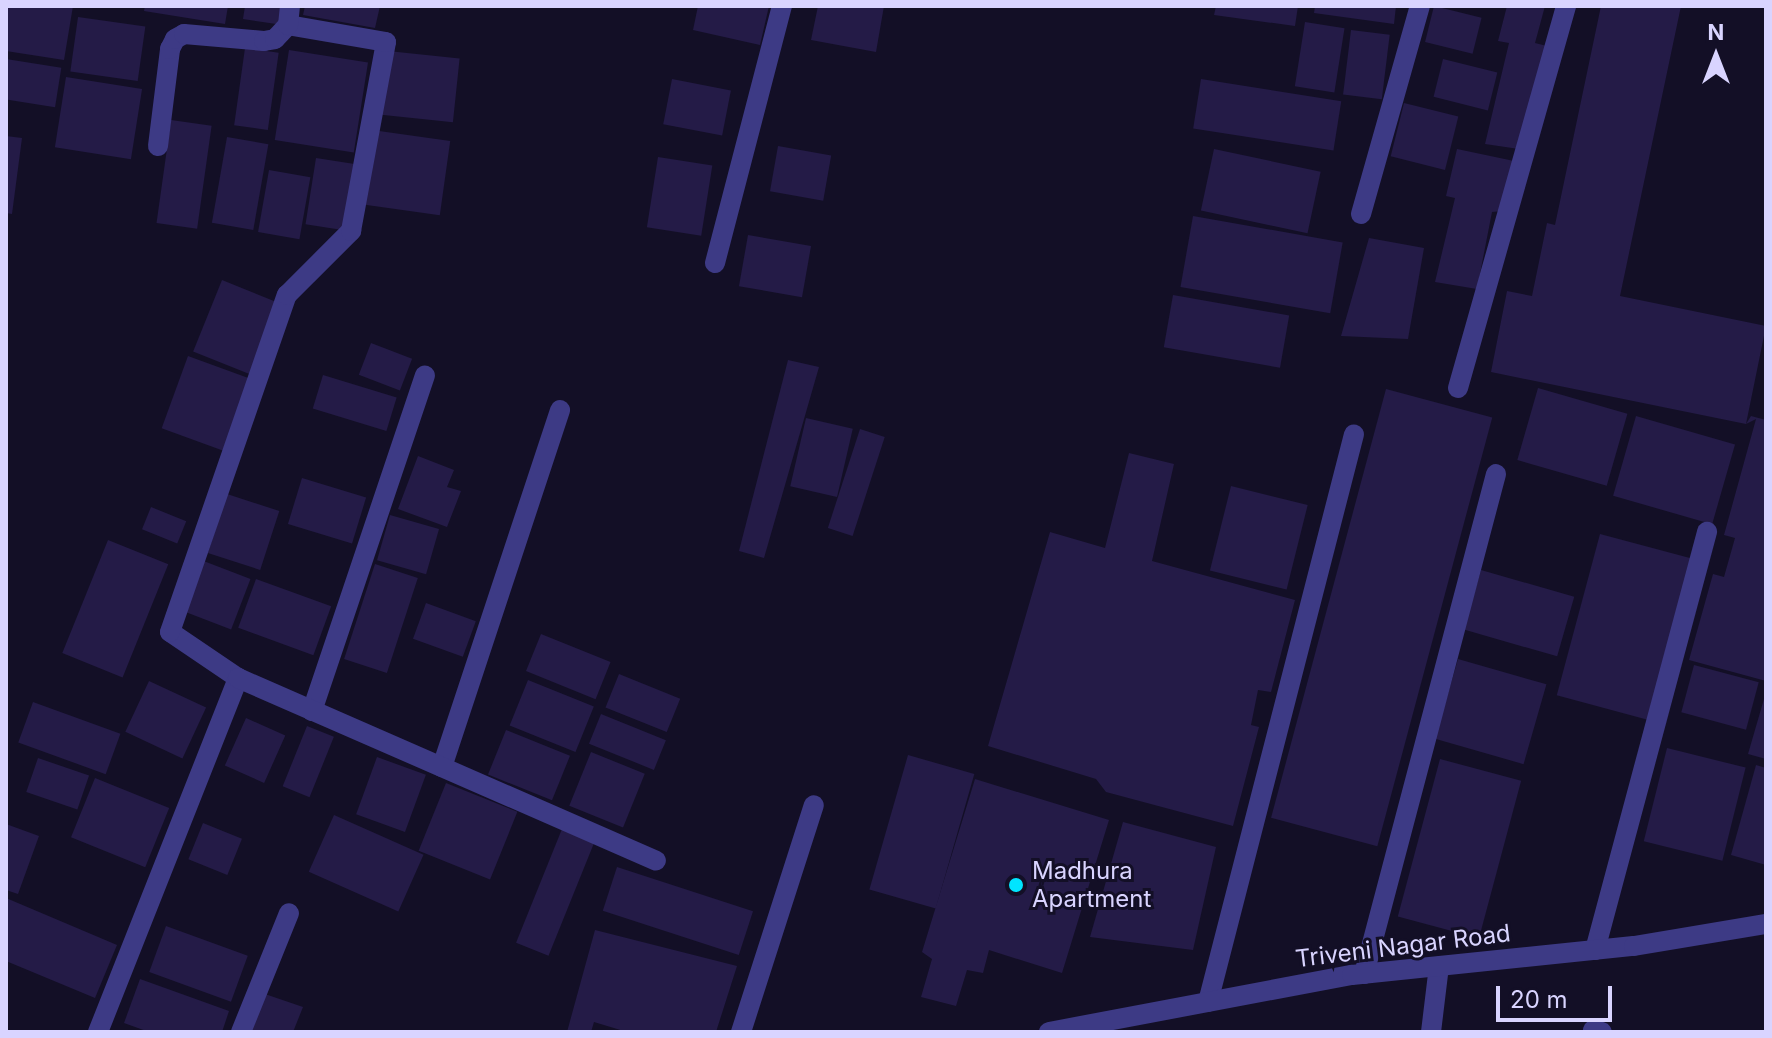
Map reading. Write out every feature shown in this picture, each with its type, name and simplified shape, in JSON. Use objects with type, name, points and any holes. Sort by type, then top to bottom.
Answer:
[{"type":"street","points":[[715,263],[782,6]]},
{"type":"street","points":[[1361,214],[1420,6]]},
{"type":"street","points":[[1458,388],[1566,6]]},
{"type":"street","points":[[158,146],[170,49],[175,39],[184,34],[264,41],[275,39],[289,16],[386,42],[351,231],[287,295],[170,632],[238,678],[656,861]]},
{"type":"street","points":[[312,711],[425,375]]},
{"type":"street","points":[[442,767],[560,410]]},
{"type":"street","points":[[1208,1002],[1354,434]]},
{"type":"street","points":[[1364,974],[1496,474]]},
{"type":"street","points":[[1595,950],[1707,532]]},
{"type":"street","points":[[98,1032],[238,678]]},
{"type":"street","points":[[741,1032],[814,805]]},
{"type":"street","points":[[241,1032],[289,913]]},
{"type":"street","name":"Triveni Nagar Road","points":[[1049,1032],[1364,974],[1595,950],[1766,924]]},
{"type":"street","points":[[1431,1032],[1439,966]]},
{"type":"building","points":[[6,6],[73,6],[64,60],[6,51]]},
{"type":"building","points":[[145,6],[228,6],[225,24],[144,11]]},
{"type":"building","points":[[245,6],[286,6],[283,25],[243,19]]},
{"type":"building","points":[[305,6],[380,6],[375,28],[303,15]]},
{"type":"building","points":[[698,6],[769,6],[760,45],[693,30]]},
{"type":"building","points":[[818,6],[884,6],[876,52],[811,40]]},
{"type":"building","points":[[1216,6],[1298,6],[1295,26],[1214,15]]},
{"type":"building","points":[[1315,6],[1396,6],[1394,24],[1314,13]]},
{"type":"building","points":[[1434,6],[1482,18],[1473,54],[1425,42]]},
{"type":"building","points":[[1507,6],[1545,6],[1535,43],[1547,46],[1519,149],[1485,144],[1509,43],[1498,41]]},
{"type":"building","points":[[1601,6],[1681,6],[1620,296],[1766,326],[1746,424],[1491,372],[1507,291],[1532,296],[1547,223],[1555,225]]},
{"type":"building","points":[[78,17],[145,26],[138,81],[70,71]]},
{"type":"building","points":[[1305,22],[1345,28],[1334,92],[1295,86]]},
{"type":"building","points":[[1351,30],[1390,35],[1382,99],[1343,95]]},
{"type":"building","points":[[245,48],[279,53],[268,130],[234,125]]},
{"type":"building","points":[[289,50],[368,63],[354,152],[275,140]]},
{"type":"building","points":[[388,51],[460,59],[453,122],[381,115]]},
{"type":"building","points":[[6,59],[61,68],[55,107],[6,99]]},
{"type":"building","points":[[1443,59],[1497,73],[1488,110],[1434,97]]},
{"type":"building","points":[[66,77],[142,89],[131,159],[55,147]]},
{"type":"building","points":[[672,79],[731,90],[722,136],[663,124]]},
{"type":"building","points":[[1201,79],[1341,101],[1333,151],[1193,128]]},
{"type":"building","points":[[1404,103],[1458,117],[1445,170],[1391,156]]},
{"type":"building","points":[[171,120],[212,126],[197,229],[157,223]]},
{"type":"building","points":[[372,130],[450,141],[440,215],[362,204]]},
{"type":"building","points":[[6,136],[22,138],[12,214],[6,213]]},
{"type":"building","points":[[227,137],[268,144],[253,230],[212,223]]},
{"type":"building","points":[[778,146],[831,155],[823,201],[770,191]]},
{"type":"building","points":[[1214,149],[1321,172],[1308,233],[1201,211]]},
{"type":"building","points":[[1457,149],[1514,161],[1502,211],[1492,212],[1477,289],[1435,282],[1455,198],[1446,196]]},
{"type":"building","points":[[658,157],[712,166],[701,236],[647,227]]},
{"type":"building","points":[[316,158],[355,164],[344,230],[306,224]]},
{"type":"building","points":[[269,170],[310,177],[299,239],[258,232]]},
{"type":"building","points":[[1193,216],[1343,242],[1330,313],[1180,287]]},
{"type":"building","points":[[748,235],[811,246],[802,297],[739,286]]},
{"type":"building","points":[[1369,238],[1424,248],[1408,339],[1341,336]]},
{"type":"building","points":[[222,280],[283,305],[254,376],[193,351]]},
{"type":"building","points":[[1173,295],[1289,315],[1280,368],[1164,347]]},
{"type":"building","points":[[371,343],[412,359],[400,391],[359,375]]},
{"type":"building","points":[[188,356],[254,380],[227,452],[162,428]]},
{"type":"building","points":[[788,360],[819,367],[764,558],[739,551]]},
{"type":"building","points":[[323,375],[397,398],[386,431],[313,408]]},
{"type":"building","points":[[1538,388],[1627,414],[1607,486],[1517,460]]},
{"type":"building","points":[[1386,389],[1492,417],[1377,846],[1271,818]]},
{"type":"building","points":[[1636,416],[1735,444],[1712,524],[1613,496]]},
{"type":"building","points":[[1751,416],[1766,420],[1766,681],[1689,660],[1713,574],[1724,577],[1735,538],[1724,535],[1756,419],[1746,424]]},
{"type":"building","points":[[806,418],[853,429],[837,497],[790,486]]},
{"type":"building","points":[[860,429],[885,437],[853,536],[828,528]]},
{"type":"building","points":[[1129,453],[1174,464],[1152,561],[1295,600],[1271,692],[1258,690],[1251,725],[1259,727],[1233,826],[1106,792],[1096,779],[988,746],[1050,532],[1105,548]]},
{"type":"building","points":[[418,456],[454,470],[447,487],[461,491],[447,527],[398,509]]},
{"type":"building","points":[[302,478],[366,498],[352,543],[288,524]]},
{"type":"building","points":[[1231,486],[1308,505],[1287,590],[1210,570]]},
{"type":"building","points":[[227,494],[279,511],[260,570],[208,553]]},
{"type":"building","points":[[151,507],[186,521],[177,543],[142,529]]},
{"type":"building","points":[[390,515],[439,529],[426,574],[377,560]]},
{"type":"building","points":[[1600,534],[1691,558],[1648,720],[1557,695]]},
{"type":"building","points":[[108,540],[168,564],[123,677],[62,653]]},
{"type":"building","points":[[201,560],[250,579],[231,629],[182,610]]},
{"type":"building","points":[[375,564],[418,578],[387,673],[344,659]]},
{"type":"building","points":[[1481,570],[1574,597],[1557,656],[1464,630]]},
{"type":"building","points":[[256,579],[331,606],[313,655],[238,628]]},
{"type":"building","points":[[426,603],[476,621],[463,657],[413,639]]},
{"type":"building","points":[[541,634],[611,662],[596,699],[526,671]]},
{"type":"building","points":[[1458,659],[1546,684],[1524,764],[1435,739]]},
{"type":"building","points":[[1694,665],[1759,682],[1746,730],[1681,712]]},
{"type":"building","points":[[619,674],[680,699],[667,732],[606,707]]},
{"type":"building","points":[[528,680],[594,707],[575,752],[510,725]]},
{"type":"building","points":[[149,681],[206,708],[182,758],[125,732]]},
{"type":"building","points":[[1766,692],[1766,759],[1748,754]]},
{"type":"building","points":[[33,702],[120,734],[106,774],[18,742]]},
{"type":"building","points":[[601,714],[666,740],[654,770],[589,744]]},
{"type":"building","points":[[246,718],[285,735],[264,783],[225,766]]},
{"type":"building","points":[[307,726],[334,737],[310,797],[283,786]]},
{"type":"building","points":[[506,730],[570,756],[552,800],[488,775]]},
{"type":"building","points":[[1667,748],[1746,768],[1722,861],[1644,841]]},
{"type":"building","points":[[591,752],[645,774],[623,828],[569,806]]},
{"type":"building","points":[[908,755],[974,774],[936,909],[869,890]]},
{"type":"building","points":[[377,757],[426,775],[405,832],[356,814]]},
{"type":"building","points":[[38,758],[89,776],[77,810],[26,792]]},
{"type":"building","points":[[1440,759],[1521,781],[1479,938],[1398,916]]},
{"type":"building","points":[[1756,765],[1766,768],[1766,865],[1731,855]]},
{"type":"building","points":[[95,778],[169,808],[145,867],[71,837]]},
{"type":"building","name":"Madhura Apartment","points":[[975,779],[1109,820],[1062,973],[989,950],[983,973],[967,970],[956,1006],[921,997],[932,959],[922,952]]},
{"type":"building","points":[[446,783],[517,812],[490,880],[419,851]]},
{"type":"building","points":[[334,815],[424,855],[398,912],[309,872]]},
{"type":"building","points":[[1123,822],[1216,847],[1193,950],[1090,937]]},
{"type":"building","points":[[203,823],[242,839],[227,875],[188,859]]},
{"type":"building","points":[[6,824],[39,836],[18,894],[6,890]]},
{"type":"building","points":[[564,824],[596,837],[549,956],[516,943]]},
{"type":"building","points":[[617,867],[753,911],[739,955],[603,911]]},
{"type":"building","points":[[6,898],[117,945],[95,998],[6,961]]},
{"type":"building","points":[[166,926],[248,956],[231,1002],[149,972]]},
{"type":"building","points":[[595,930],[737,966],[716,1032],[627,1032],[594,1022],[591,1032],[567,1032]]},
{"type":"building","points":[[140,979],[229,1011],[222,1032],[149,1032],[124,1023]]},
{"type":"building","points":[[262,993],[303,1007],[293,1032],[246,1032]]},
{"type":"place","name":"Madhura Apartment","points":[[1016,885]]}]
